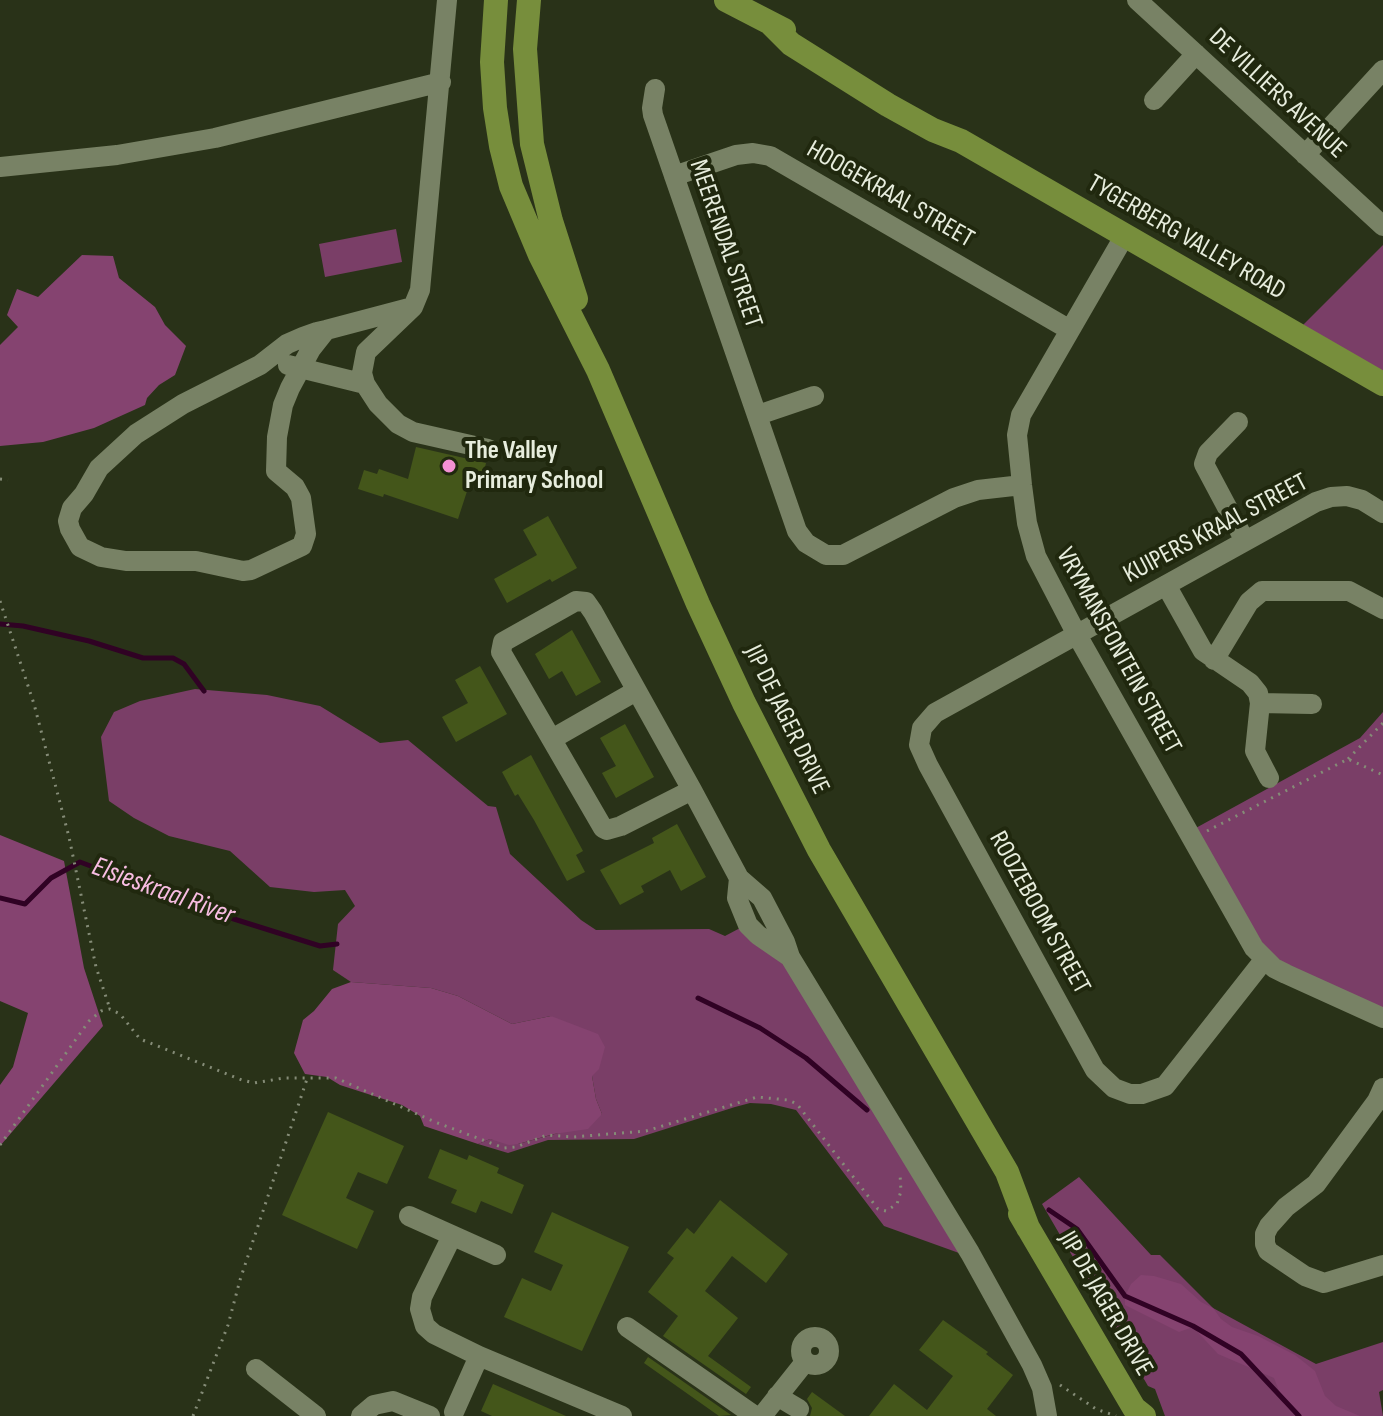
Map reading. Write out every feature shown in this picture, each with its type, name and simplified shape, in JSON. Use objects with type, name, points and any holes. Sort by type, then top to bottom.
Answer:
[{"type":"main road","name":"JIP DE JAGER DRIVE","points":[[496,0],[492,62],[501,146],[511,186],[540,255],[598,370],[744,703],[819,850],[952,1081],[974,1111],[1007,1172],[1028,1228],[1132,1414]]},
{"type":"main road","name":"JIP DE JAGER DRIVE","points":[[529,0],[525,49],[532,144],[551,221],[598,370]]},
{"type":"main road","name":"TYGERBERG VALLEY ROAD","points":[[726,0],[772,25],[791,44],[888,105],[933,130],[961,141],[1383,384]]},
{"type":"street","points":[[447,0],[420,290],[413,307],[366,352],[362,373],[378,404],[398,424],[413,432],[488,449]]},
{"type":"street","name":"DE VILLIERS AVENUE","points":[[1137,0],[1383,226]]},
{"type":"street","points":[[1154,100],[1196,54]]},
{"type":"street","points":[[1305,155],[1383,70]]},
{"type":"street","points":[[0,167],[117,155],[215,138],[441,82]]},
{"type":"street","name":"MEERENDAL STREET","points":[[655,89],[652,108],[674,176],[797,531],[811,548],[826,555],[851,552],[954,498],[978,490],[1022,485]]},
{"type":"street","name":"HOOGEKRAAL STREET","points":[[674,176],[744,153],[778,159],[1070,330]]},
{"type":"street","name":"VRYMANSFONTEIN STREET","points":[[1125,235],[1021,415],[1017,435],[1022,485],[1027,523],[1036,556],[1246,936],[1264,960],[1297,981],[1383,1018]]},
{"type":"street","points":[[326,330],[300,369],[281,413],[274,466],[277,474],[295,487],[301,498],[306,540],[298,550],[243,571],[196,561],[126,561],[101,557],[80,547],[70,529],[69,513],[99,468],[136,434],[162,416],[245,374],[287,344],[326,330],[413,307]]},
{"type":"street","points":[[270,358],[300,369],[365,384]]},
{"type":"street","points":[[758,415],[814,396]]},
{"type":"street","points":[[1238,422],[1208,453],[1204,464],[1245,541]]},
{"type":"street","name":"KUIPERS KRAAL STREET","points":[[1077,635],[1316,502],[1331,497],[1354,498],[1383,513]]},
{"type":"street","points":[[1166,585],[1199,645],[1214,660],[1253,686],[1260,703],[1255,751],[1269,778]]},
{"type":"street","points":[[1214,660],[1249,602],[1262,591],[1349,591],[1383,609]]},
{"type":"street","points":[[692,790],[607,830],[596,820],[501,652],[501,646],[508,637],[582,600],[593,612],[692,790],[739,878],[737,898],[748,925],[790,957],[970,1253],[1032,1365],[1042,1388],[1047,1416]]},
{"type":"street","name":"ROOZEBOOM STREET","points":[[1077,635],[935,713],[922,728],[919,745],[1095,1070],[1114,1088],[1130,1094],[1151,1093],[1165,1086],[1264,960]]},
{"type":"street","points":[[552,739],[636,691]]},
{"type":"street","points":[[1260,703],[1312,704]]},
{"type":"street","points":[[1381,1097],[1316,1184],[1286,1207],[1269,1226],[1265,1244],[1268,1251],[1305,1276],[1324,1283],[1383,1265]]},
{"type":"street","points":[[409,1216],[496,1255]]},
{"type":"street","points":[[452,1236],[422,1297],[421,1320],[434,1334],[622,1416]]},
{"type":"street","points":[[627,1327],[755,1416]]},
{"type":"street","points":[[452,1415],[479,1356]]},
{"type":"street","points":[[762,1416],[805,1362]]},
{"type":"street","points":[[256,1369],[316,1416]]},
{"type":"street","points":[[777,1396],[799,1409]]},
{"type":"street","points":[[361,1416],[383,1401],[393,1401],[430,1416]]},
{"type":"path","points":[[0,479],[8,480]]},
{"type":"path","points":[[0,601],[34,704],[69,837],[96,967],[110,1009]]},
{"type":"path","points":[[1192,839],[1348,759],[1383,723]]},
{"type":"path","points":[[1348,759],[1383,775]]},
{"type":"path","points":[[0,1145],[89,1021],[101,1011],[110,1009],[120,1014],[140,1039],[242,1080],[254,1083],[284,1078],[336,1078],[475,1139],[509,1148],[547,1135],[573,1137],[646,1131],[757,1097],[784,1099],[794,1102],[804,1111],[852,1178],[883,1211],[892,1209],[899,1201],[901,1184],[898,1166]]},
{"type":"path","points":[[193,1416],[228,1325],[307,1079]]},
{"type":"path","points":[[1054,1381],[1096,1409],[1101,1416]]},
{"type":"path","points":[[1096,1409],[1132,1414]]},
{"type":"shaded area","points":[[396,229],[402,262],[325,277],[319,244]]},
{"type":"shaded area","points":[[1383,245],[1383,375],[1301,327]]},
{"type":"shaded area","points":[[82,255],[113,256],[119,278],[155,307],[165,325],[186,346],[175,375],[159,385],[145,405],[94,428],[43,442],[0,446],[0,345],[18,327],[7,315],[17,289],[38,297]]},
{"type":"shaded area","points":[[195,689],[267,695],[320,706],[380,743],[408,740],[488,806],[496,807],[510,854],[581,920],[596,930],[709,929],[725,936],[742,927],[780,953],[959,1253],[884,1226],[796,1110],[771,1104],[750,1103],[634,1139],[548,1140],[508,1153],[478,1144],[490,1139],[518,1144],[562,1132],[602,1114],[592,1076],[551,1016],[512,1024],[458,996],[431,988],[351,982],[333,970],[338,924],[355,906],[345,890],[314,892],[270,887],[230,851],[169,836],[109,801],[101,737],[114,712],[140,701]]},
{"type":"shaded area","points":[[1383,712],[1383,1009],[1298,973],[1267,951],[1194,829],[1360,738]]},
{"type":"shaded area","points":[[0,835],[64,861],[84,968],[103,1026],[0,1146],[0,1085],[13,1067],[28,1013],[0,1001]]},
{"type":"shaded area","points":[[351,982],[431,988],[458,996],[512,1024],[551,1016],[598,1034],[605,1047],[599,1069],[592,1076],[602,1114],[588,1129],[518,1144],[509,1145],[490,1139],[478,1144],[424,1126],[420,1116],[402,1105],[340,1085],[327,1077],[305,1074],[294,1053],[303,1020],[332,989]]},
{"type":"shaded area","points":[[1079,1177],[1151,1255],[1160,1255],[1213,1308],[1316,1364],[1383,1342],[1383,1390],[1379,1392],[1383,1416],[1165,1416],[1155,1389],[1148,1386],[1042,1204]]},
{"type":"shaded area","points":[[1141,1275],[1181,1284],[1232,1327],[1295,1355],[1315,1371],[1325,1396],[1336,1406],[1360,1416],[1296,1416],[1284,1404],[1274,1378],[1218,1354],[1193,1327],[1179,1332],[1125,1305],[1125,1296],[1131,1284]]},
{"type":"building","points":[[416,447],[486,463],[481,484],[470,482],[458,519],[384,494],[383,497],[358,489],[364,470],[377,474],[379,469],[408,479]]},
{"type":"building","points":[[548,516],[577,568],[507,603],[494,579],[537,555],[523,530]]},
{"type":"building","points":[[572,630],[601,682],[576,696],[562,671],[549,679],[535,654]]},
{"type":"building","points":[[480,666],[507,714],[456,742],[442,717],[468,703],[455,680]]},
{"type":"building","points":[[625,724],[654,777],[616,798],[602,773],[616,766],[600,738]]},
{"type":"building","points":[[531,755],[583,851],[576,855],[585,872],[567,881],[534,820],[518,794],[515,796],[502,772]]},
{"type":"building","points":[[677,824],[706,877],[681,891],[670,870],[641,886],[644,892],[620,905],[600,870],[654,843],[652,838]]},
{"type":"building","points":[[328,1112],[404,1146],[387,1184],[358,1172],[346,1198],[374,1211],[357,1249],[282,1215]]},
{"type":"building","points":[[440,1149],[467,1160],[469,1155],[499,1168],[497,1173],[524,1185],[512,1214],[481,1201],[476,1213],[451,1203],[457,1190],[428,1178]]},
{"type":"building","points":[[720,1200],[788,1254],[766,1283],[732,1256],[705,1291],[738,1318],[708,1356],[751,1387],[746,1394],[663,1336],[678,1316],[648,1292],[674,1258],[667,1253],[687,1228],[694,1234]]},
{"type":"building","points":[[552,1212],[629,1247],[582,1351],[504,1317],[522,1278],[551,1291],[563,1265],[534,1252]]},
{"type":"building","points":[[943,1320],[988,1352],[986,1354],[1013,1375],[987,1409],[996,1416],[869,1416],[894,1384],[927,1410],[953,1376],[919,1350]]},
{"type":"building","points":[[648,1357],[731,1415],[719,1416],[644,1363]]},
{"type":"building","points":[[493,1384],[566,1416],[492,1416],[481,1411]]},
{"type":"building","points":[[812,1392],[845,1416],[810,1416],[812,1408],[807,1399]]},
{"type":"waterway","points":[[0,624],[89,641],[143,658],[173,658],[184,664],[204,691]]},
{"type":"waterway","name":"Elsieskraal River","points":[[0,898],[25,904],[51,878],[80,862],[218,914],[320,946],[337,944]]},
{"type":"waterway","name":"Elsieskraal River","points":[[698,998],[760,1028],[806,1058],[867,1110]]},
{"type":"waterway","name":"Elsieskraal River","points":[[1049,1210],[1077,1229],[1125,1296],[1193,1326],[1241,1354],[1299,1416]]},
{"type":"place","name":"The Valley Primary School","points":[[449,466]]}]
